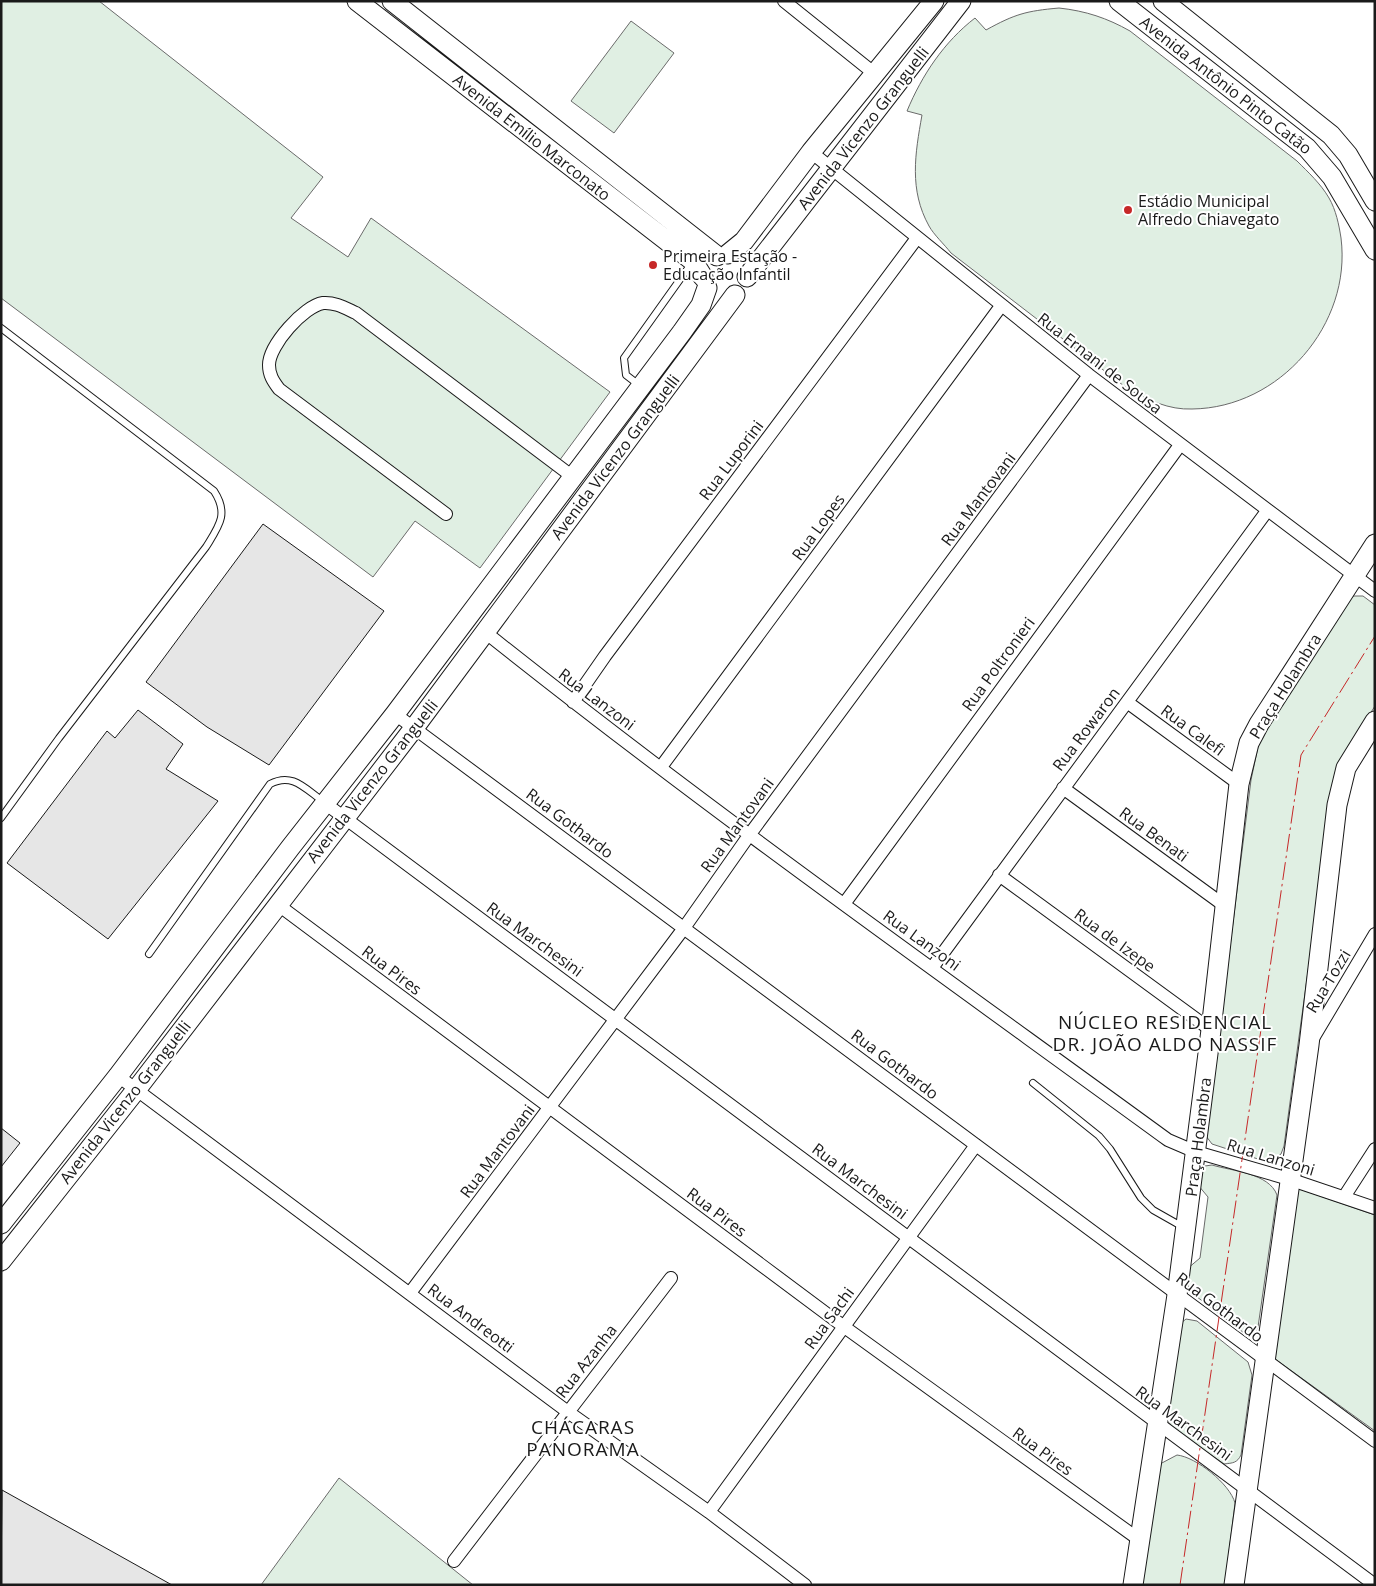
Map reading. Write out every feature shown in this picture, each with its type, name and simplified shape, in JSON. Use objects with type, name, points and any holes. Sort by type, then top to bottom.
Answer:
[{"type":"street","name":"Avenida Emílio Marconato","points":[[357,1],[693,261],[705,282]]},
{"type":"street","name":"Avenida Emílio Marconato","points":[[392,1],[722,255]]},
{"type":"street","points":[[784,1],[875,74]]},
{"type":"street","name":"Avenida Vicenzo Granguelli","points":[[1,1261],[25,1230],[87,1133],[118,1076],[395,714],[701,305],[707,264],[744,241],[811,152],[934,1]]},
{"type":"street","name":"Avenida Vicenzo Granguelli","points":[[4,1220],[87,1133],[136,1090],[414,728],[735,295],[745,285],[747,278],[961,1]]},
{"type":"street","name":"Avenida Antônio Pinto Catão","points":[[1119,1],[1307,148],[1332,177],[1375,250]]},
{"type":"street","name":"Avenida Antônio Pinto Catão","points":[[1163,1],[1331,135],[1348,155],[1375,201]]},
{"type":"street","name":"Rua Ernani de Sousa","points":[[811,152],[1089,375],[1266,511],[1375,591]]},
{"type":"street","name":"Rua Luporini","points":[[573,702],[605,656],[917,238]]},
{"type":"street","points":[[722,255],[740,259],[747,271],[747,278]]},
{"type":"street","points":[[705,282],[712,293],[723,298],[735,295]]},
{"type":"street","points":[[446,514],[279,389],[272,380],[269,363],[279,340],[312,306],[324,303],[336,304],[356,313],[573,477]]},
{"type":"street","name":"Rua Lopes","points":[[661,767],[1001,306]]},
{"type":"street","name":"Rua Mantovani","points":[[410,1293],[550,1108],[614,1018],[684,928],[750,834],[1089,375]]},
{"type":"street","name":"Rua Poltronieri","points":[[844,904],[1180,445]]},
{"type":"street","name":"Rua Rowaron","points":[[932,968],[1266,511]]},
{"type":"street","name":"Praça Holambra","points":[[1133,1585],[1186,1228],[1239,784],[1249,743],[1259,724],[1375,544]]},
{"type":"street","name":"Rua Lanzoni","points":[[485,632],[573,702],[844,904],[1168,1140],[1196,1152],[1289,1179],[1375,1208]]},
{"type":"street","name":"Rua Calefi","points":[[1127,702],[1239,784]]},
{"type":"street","name":"Rua Gothardo","points":[[395,714],[1375,1442]]},
{"type":"street","points":[[1234,1585],[1309,1045],[1341,784],[1352,756],[1375,721]]},
{"type":"street","name":"Rua Benati","points":[[1063,788],[1225,906]]},
{"type":"street","name":"Rua Marchesini","points":[[326,804],[1158,1425],[1375,1584]]},
{"type":"street","name":"Rua de Izepe","points":[[999,875],[1211,1030]]},
{"type":"street","name":"Rua Pires","points":[[277,904],[843,1326],[1141,1541]]},
{"type":"street","name":"Rua Tozzi","points":[[1309,1045],[1375,934]]},
{"type":"street","name":"Rua Andreotti","points":[[118,1076],[568,1412],[709,1512],[805,1585]]},
{"type":"street","name":"Rua Sachi","points":[[709,1512],[976,1145]]},
{"type":"street","points":[[1344,1197],[1375,1149]]},
{"type":"street","points":[[4,1220],[25,1230]]},
{"type":"street","name":"Rua Azanha","points":[[454,1561],[671,1278]]},
{"type":"lane","points":[[641,387],[626,375],[624,358],[686,274],[693,261]]},
{"type":"lane","points":[[1,328],[214,491],[221,502],[222,515],[218,527],[206,547],[59,738],[1,818]]},
{"type":"lane","points":[[149,954],[270,784],[280,779],[295,780],[326,804]]},
{"type":"lane","points":[[1033,1083],[1099,1136],[1110,1149],[1141,1198],[1153,1210],[1186,1228]]},
{"type":"green space","points":[[1,1],[99,1],[323,177],[291,218],[348,257],[371,218],[610,392],[480,568],[415,521],[373,577],[1,298]]},
{"type":"green space","name":"Estádio Municipal Alfredo Chiavegato","points":[[1059,8],[1096,16],[1130,31],[1297,161],[1326,193],[1337,218],[1341,238],[1341,270],[1335,301],[1322,330],[1304,355],[1281,377],[1254,394],[1224,405],[1183,409],[1167,406],[1128,389],[951,253],[929,226],[918,199],[915,172],[922,115],[907,111],[927,72],[944,48],[975,18],[986,30],[1021,14]]},
{"type":"green space","points":[[631,21],[674,53],[614,133],[571,101]]},
{"type":"green space","points":[[1363,596],[1375,605],[1375,706],[1346,751],[1335,775],[1284,1146],[1281,1154],[1274,1159],[1264,1161],[1212,1144],[1206,1136],[1251,780],[1259,742],[1265,729],[1349,598]]},
{"type":"green space","points":[[1212,1165],[1258,1177],[1273,1188],[1277,1195],[1258,1327],[1254,1334],[1248,1336],[1188,1290],[1185,1284],[1187,1269],[1200,1258],[1208,1197],[1198,1185],[1200,1171],[1205,1166]]},
{"type":"green space","points":[[1297,1188],[1375,1215],[1375,1431],[1275,1359]]},
{"type":"green space","points":[[1186,1319],[1197,1321],[1248,1362],[1252,1375],[1241,1455],[1238,1460],[1232,1463],[1224,1464],[1174,1429],[1167,1420],[1181,1323]]},
{"type":"green space","points":[[1177,1455],[1193,1461],[1211,1473],[1226,1488],[1235,1503],[1225,1585],[1142,1585],[1156,1474],[1160,1464]]},
{"type":"green space","points":[[339,1478],[344,1482],[473,1585],[261,1585]]},
{"type":"building","points":[[263,524],[384,611],[269,765],[207,727],[146,682]]},
{"type":"building","points":[[138,710],[183,744],[166,769],[218,801],[108,939],[7,863],[107,731],[115,738]]},
{"type":"building","points":[[1,1128],[20,1143],[1,1167]]},
{"type":"building","points":[[2,1490],[172,1585],[1,1585]]},
{"type":"power","points":[[1180,1585],[1301,755],[1375,636]]},
{"type":"place","name":"Estádio Municipal Alfredo Chiavegato","points":[[1128,210]]},
{"type":"place","name":"Primeira Estação - Educação Infantil","points":[[653,265]]},
{"type":"district","name":"NÚCLEO RESIDENCIAL DR. JOÃO ALDO NASSIF","points":[[1165,1033]]},
{"type":"district","name":"CHÁCARAS PANORAMA","points":[[583,1438]]}]
